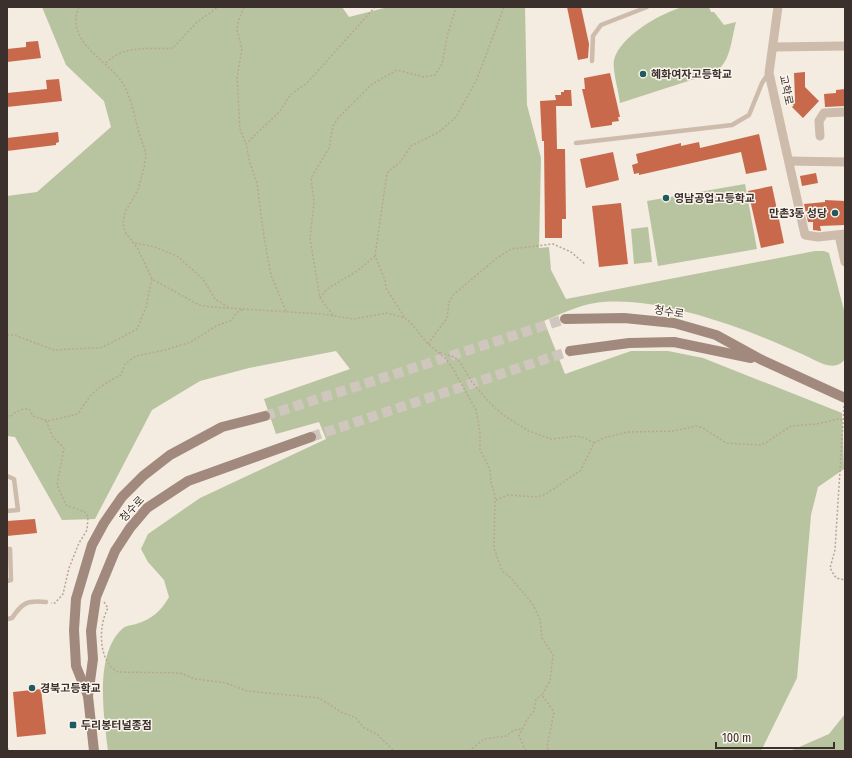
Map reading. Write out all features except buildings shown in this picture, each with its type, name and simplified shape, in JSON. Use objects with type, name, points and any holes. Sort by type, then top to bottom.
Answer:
[{"type":"main road","name":"청수로","points":[[565,319],[624,318],[674,323],[716,335],[762,360],[845,397]]},
{"type":"main road","name":"청수로","points":[[570,351],[629,343],[674,342],[762,360]]},
{"type":"main road","name":"청수로","points":[[88,696],[76,666],[74,630],[76,599],[92,545],[104,523],[122,497],[143,476],[170,455],[222,427],[265,416]]},
{"type":"main road","name":"청수로","points":[[94,751],[88,696],[93,659],[91,631],[96,597],[115,551],[130,528],[148,508],[188,481],[311,437]]},
{"type":"street","name":"교학로","points":[[778,7],[770,73],[805,235],[818,237],[842,235]]},
{"type":"street","points":[[774,47],[845,46]]},
{"type":"street","points":[[820,136],[819,121],[824,113],[845,112]]},
{"type":"street","points":[[789,161],[845,162]]},
{"type":"street","points":[[842,235],[845,243]]},
{"type":"street","points":[[842,235],[845,262]]},
{"type":"lane","points":[[592,61],[593,36],[601,25],[647,7]]},
{"type":"lane","points":[[576,143],[732,125],[749,115],[762,83],[770,73]]},
{"type":"lane","points":[[7,476],[14,479],[18,510],[7,511]]},
{"type":"lane","points":[[7,549],[10,549],[11,580],[7,581]]},
{"type":"lane","points":[[7,619],[12,618],[19,608],[26,602],[46,602]]},
{"type":"path","points":[[79,7],[76,15],[76,24],[86,47],[106,63],[122,83],[146,156],[138,190],[125,212],[123,224],[125,232],[138,249],[152,279],[199,305],[286,311],[354,319],[387,313],[405,318]]},
{"type":"path","points":[[106,63],[120,53],[144,47],[173,48],[196,23],[218,7]]},
{"type":"path","points":[[244,7],[238,22],[237,30],[242,49],[237,77],[240,129],[246,144],[250,163],[257,183],[264,237],[271,275],[286,311]]},
{"type":"path","points":[[246,144],[280,111],[290,95],[307,83],[375,7]]},
{"type":"path","points":[[333,316],[320,298],[310,239],[314,202],[311,178],[329,148],[333,126],[347,108],[367,89],[396,70],[424,78],[434,75],[442,64],[447,37],[456,7]]},
{"type":"path","points":[[504,7],[475,83],[459,113],[439,132],[411,146],[401,161],[387,173],[375,256],[385,280],[386,288],[405,318],[428,344],[452,367],[476,410],[480,433],[480,450],[490,469],[495,500],[494,548],[502,571],[510,577],[532,603],[540,619],[542,638],[553,655],[550,681],[542,695],[536,699],[534,711],[519,736],[526,751]]},
{"type":"path","points":[[133,243],[155,247],[177,256],[203,278],[215,299],[228,307]]},
{"type":"path","points":[[428,344],[447,318],[449,302],[454,294],[506,251],[553,244],[571,252],[585,264]]},
{"type":"path","points":[[320,298],[327,289],[357,271],[375,256]]},
{"type":"path","points":[[7,335],[14,335],[54,350],[100,348],[137,329],[146,307],[152,279]]},
{"type":"path","points":[[7,416],[11,416],[26,408],[29,409],[33,416],[46,421],[61,420],[78,414],[87,398],[108,380],[121,375],[125,364],[136,356],[171,349],[191,342],[216,326],[228,322],[236,313],[244,309]]},
{"type":"path","points":[[438,352],[450,355],[460,362],[472,382],[488,401],[503,415],[529,431],[551,439],[577,436],[586,438],[594,443]]},
{"type":"path","points":[[845,397],[835,550],[830,568],[836,578],[845,580]]},
{"type":"path","points":[[495,500],[508,495],[537,497],[546,494],[581,470],[594,443],[603,438],[627,432],[674,431],[696,426],[703,428],[726,443],[760,445],[791,426],[817,424],[838,419],[844,421]]},
{"type":"path","points":[[46,421],[53,437],[64,448],[57,480],[58,488],[66,505],[85,512],[88,517],[87,530],[79,543],[69,568],[64,594],[55,604],[46,602]]},
{"type":"path","points":[[96,597],[104,602],[108,608],[104,622],[102,646],[111,667],[118,672],[180,673],[195,679],[226,683],[247,691],[319,698],[341,712],[356,718],[364,728],[377,734],[394,751]]},
{"type":"path","points":[[542,695],[554,712],[548,747],[549,751]]},
{"type":"path","points":[[469,751],[484,739],[506,736],[514,730],[523,729]]},
{"type":"green space","points":[[42,7],[342,7],[349,17],[388,7],[525,7],[527,105],[541,158],[539,248],[549,247],[551,270],[566,299],[815,251],[824,251],[829,253],[845,314],[845,359],[836,365],[830,366],[755,334],[701,316],[645,304],[619,302],[588,304],[544,321],[565,374],[631,351],[668,351],[703,358],[842,413],[844,469],[818,487],[811,515],[797,678],[761,751],[108,751],[103,704],[104,670],[107,654],[113,640],[122,629],[151,617],[163,606],[169,597],[164,580],[148,562],[141,549],[148,534],[200,498],[326,439],[319,422],[276,434],[264,399],[350,369],[336,351],[249,368],[200,381],[152,410],[95,519],[62,520],[15,437],[7,436],[7,196],[37,192],[111,127],[104,101],[66,65]]},
{"type":"green space","points":[[683,7],[709,7],[711,12],[714,12],[724,25],[736,22],[727,58],[719,69],[713,73],[620,103],[614,64],[618,51],[624,42],[642,27],[664,14]]},
{"type":"green space","points":[[745,184],[757,249],[658,266],[647,201]]},
{"type":"green space","points":[[648,227],[652,262],[634,264],[631,229]]},
{"type":"green space","points":[[845,714],[845,751],[790,751],[829,734]]},
{"type":"tunnel","points":[[265,416],[565,319]]},
{"type":"tunnel","points":[[311,437],[570,351]]},
{"type":"place","name":"혜화여자고등학교","points":[[643,74]]},
{"type":"place","name":"영남공업고등학교","points":[[666,198]]},
{"type":"place","name":"만촌3동 성당","points":[[835,213]]},
{"type":"place","name":"경북고등학교","points":[[32,688]]},
{"type":"place","name":"두리봉터널종점","points":[[73,725]]}]
